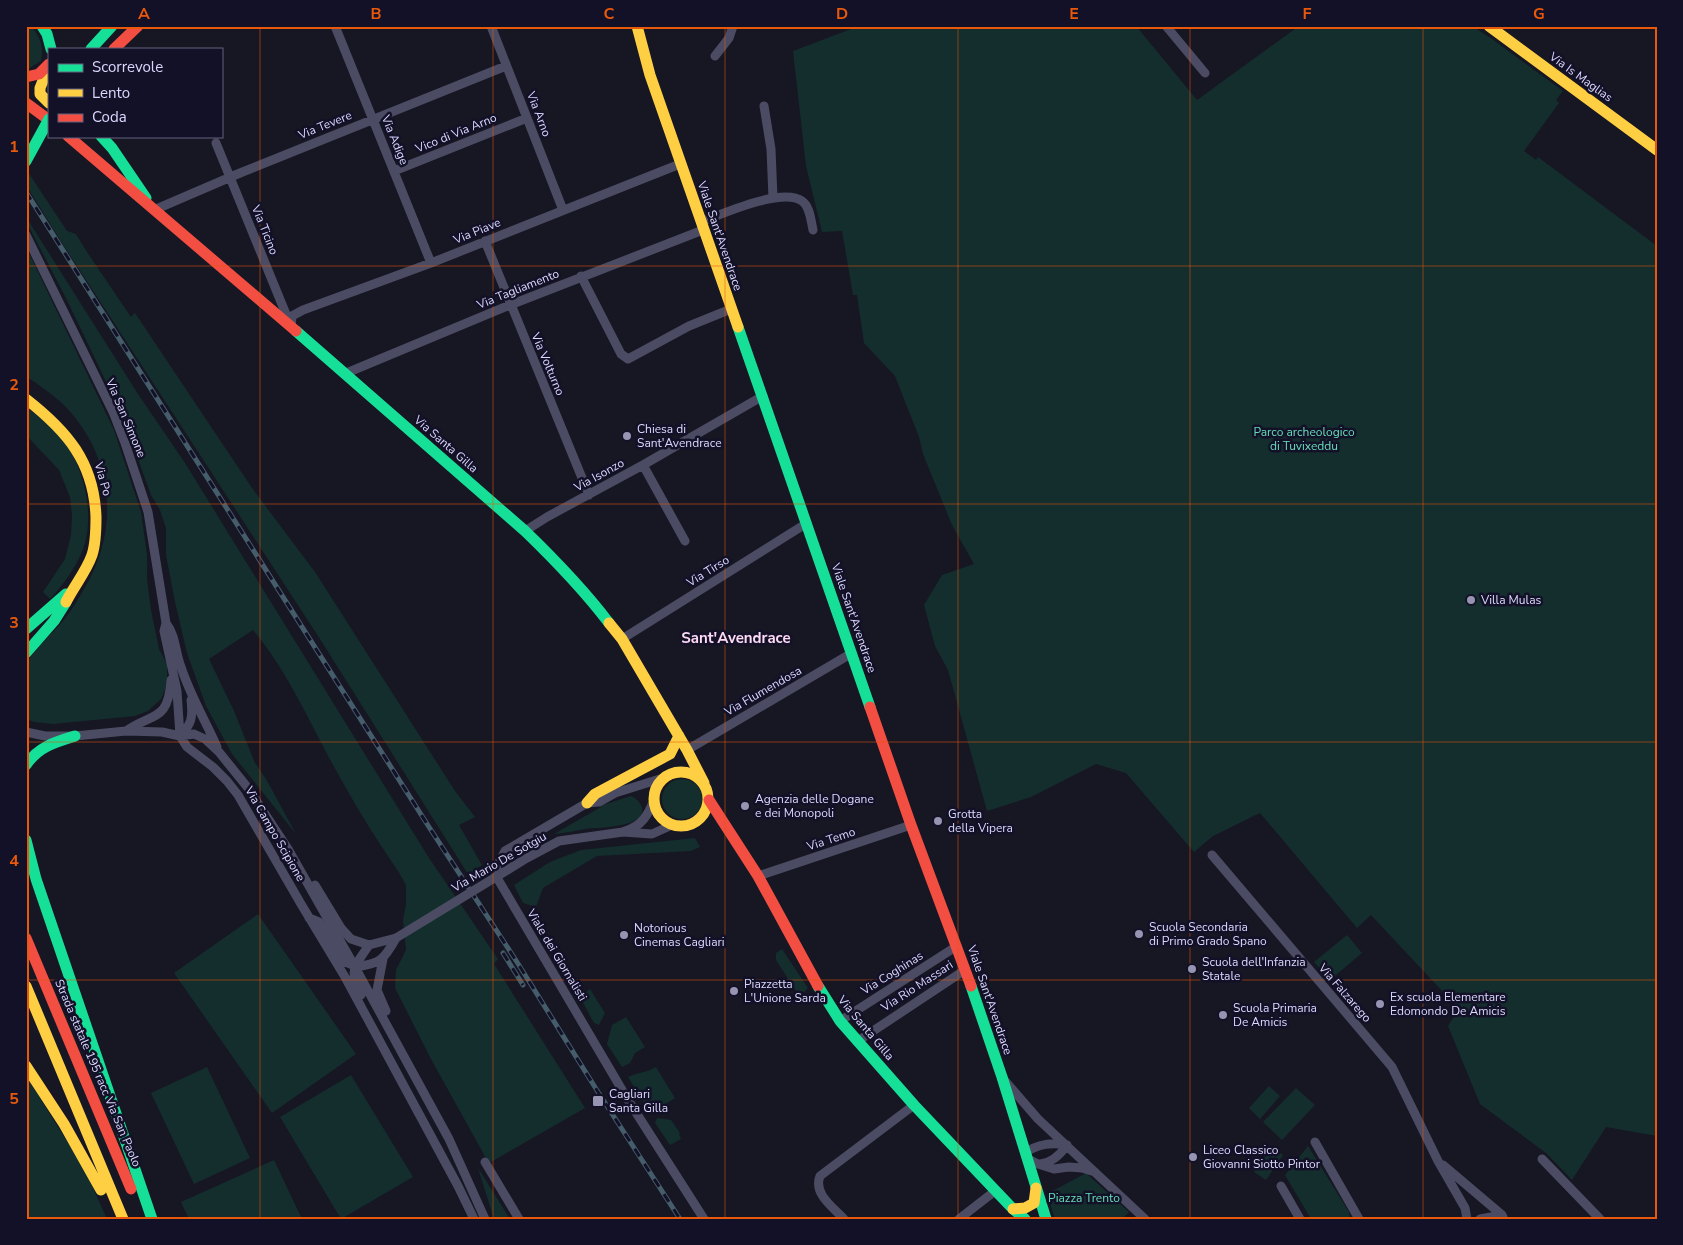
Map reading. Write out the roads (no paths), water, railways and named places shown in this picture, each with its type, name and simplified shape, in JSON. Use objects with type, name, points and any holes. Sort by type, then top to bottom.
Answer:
[{"type":"main road","points":[[92,48],[112,26]]},
{"type":"main road","points":[[115,48],[138,26]]},
{"type":"main road","name":"Viale Sant'Avendrace","points":[[637,26],[650,75],[680,164],[1031,1158],[1046,1219]]},
{"type":"main road","name":"Via Is Maglias","points":[[1490,26],[1657,150]]},
{"type":"main road","points":[[46,29],[51,48]]},
{"type":"main road","points":[[26,77],[39,74],[48,66]]},
{"type":"main road","points":[[48,68],[40,88],[40,94],[48,102]]},
{"type":"main road","points":[[26,103],[48,119]]},
{"type":"main road","points":[[26,161],[48,122]]},
{"type":"main road","name":"Via Santa Gilla","points":[[70,138],[291,327],[525,532],[590,598],[622,639],[679,736],[708,791],[709,800],[758,876],[828,1004],[840,1021],[914,1105],[1013,1209],[1025,1219]]},
{"type":"main road","name":"Via Santa Gilla","points":[[104,138],[154,210]]},
{"type":"main road","name":"Via Po","points":[[26,399],[45,413],[64,432],[77,449],[88,470],[93,487],[96,516],[94,544],[86,569],[62,610],[26,653]]},
{"type":"main road","name":"Via Po","points":[[26,629],[75,585]]},
{"type":"main road","points":[[26,765],[30,757],[43,746],[75,736]]},
{"type":"main road","points":[[676,772],[679,736]]},
{"type":"main road","points":[[587,803],[596,794],[670,754],[679,736]]},
{"type":"main road","points":[[704,783],[694,774],[682,771],[676,772],[663,778],[655,792],[654,800],[659,815],[672,825],[680,826],[689,825],[703,816],[709,800]]},
{"type":"main road","points":[[26,840],[36,880],[152,1219]]},
{"type":"main road","name":"Strada statale 195 racc Via San Paolo","points":[[26,938],[144,1219]]},
{"type":"main road","points":[[26,986],[123,1219]]},
{"type":"main road","points":[[26,1066],[77,1146],[98,1185],[113,1219]]},
{"type":"main road","points":[[1013,1209],[1025,1208],[1034,1203],[1037,1186]]},
{"type":"street","name":"Via Adige","points":[[335,26],[431,263]]},
{"type":"street","name":"Via Arno","points":[[491,26],[563,210]]},
{"type":"street","points":[[715,56],[729,38],[733,26]]},
{"type":"street","points":[[1166,26],[1205,73]]},
{"type":"street","name":"Via Tevere","points":[[154,210],[230,177],[506,66]]},
{"type":"street","points":[[764,106],[771,149],[773,198]]},
{"type":"street","name":"Vico di Via Arno","points":[[394,171],[527,118]]},
{"type":"street","name":"Via Ticino","points":[[216,143],[291,327]]},
{"type":"street","name":"Via Piave","points":[[291,327],[292,316],[303,310],[431,263],[680,164]]},
{"type":"street","name":"Via Tagliamento","points":[[344,374],[702,226],[746,205],[773,198],[794,198],[803,201],[808,209],[813,230]]},
{"type":"street","name":"Via San Simone","points":[[26,235],[113,412],[148,512],[166,623],[164,631],[177,691],[180,736]]},
{"type":"street","name":"Via Volturno","points":[[484,242],[589,495]]},
{"type":"street","points":[[581,276],[621,354],[628,359],[690,326],[731,309]]},
{"type":"street","name":"Via Isonzo","points":[[525,532],[547,517],[763,396]]},
{"type":"street","points":[[643,464],[685,541]]},
{"type":"street","name":"Via Tirso","points":[[622,639],[807,523]]},
{"type":"street","name":"Via San Simone","points":[[166,623],[172,630],[180,666],[189,690],[219,752]]},
{"type":"street","name":"Via Flumendosa","points":[[687,750],[852,653]]},
{"type":"street","points":[[126,731],[134,725],[155,717],[167,704],[173,668]]},
{"type":"street","points":[[26,732],[45,736],[75,736],[126,731],[162,732],[180,736],[189,727],[192,712],[189,690]]},
{"type":"street","name":"Via Campo Scipione","points":[[474,1219],[345,977],[238,795],[222,776],[187,747],[180,736],[194,734],[206,739],[219,752],[248,788],[288,849],[355,966],[449,1139],[485,1219]]},
{"type":"street","name":"Viale dei Giornalisti","points":[[663,778],[615,793],[599,802],[587,803],[505,851],[497,866],[496,876],[628,1100],[704,1219]]},
{"type":"street","name":"Via Mario De Sotgiu","points":[[623,832],[634,828],[647,817],[654,800]]},
{"type":"street","name":"Via Mario De Sotgiu","points":[[369,945],[396,938],[527,858],[559,841],[623,832],[652,834],[672,825]]},
{"type":"street","name":"Via Temo","points":[[758,876],[912,825]]},
{"type":"street","name":"Via Campo Scipione","points":[[288,849],[294,850],[340,928],[351,939],[369,945]]},
{"type":"street","name":"Via Falzarego","points":[[1212,855],[1392,1067],[1438,1161],[1465,1208],[1467,1219]]},
{"type":"street","name":"Via Campo Scipione","points":[[309,918],[319,922],[341,960],[355,966]]},
{"type":"street","name":"Via Mario De Sotgiu","points":[[383,959],[396,938]]},
{"type":"street","points":[[355,966],[369,945]]},
{"type":"street","name":"Via Coghinas","points":[[840,1021],[957,946]]},
{"type":"street","points":[[355,966],[367,965],[383,959]]},
{"type":"street","name":"Via Campo Scipione","points":[[383,959],[377,990],[387,1014],[386,1024]]},
{"type":"street","name":"Via Campo Scipione","points":[[355,966],[354,981],[378,1027],[378,1038]]},
{"type":"street","name":"Via Rio Massari","points":[[858,1041],[965,970]]},
{"type":"street","points":[[1002,1077],[1038,1119],[1145,1219]]},
{"type":"street","points":[[844,1219],[819,1192],[817,1183],[820,1176],[914,1105]]},
{"type":"street","points":[[1315,1142],[1359,1219]]},
{"type":"street","points":[[1031,1158],[1041,1144],[1058,1143],[1067,1145]]},
{"type":"street","points":[[1031,1158],[1047,1163],[1054,1159],[1067,1145]]},
{"type":"street","points":[[1031,1158],[1054,1169],[1082,1168],[1097,1173]]},
{"type":"street","points":[[1542,1160],[1600,1219]]},
{"type":"street","name":"Via Falzarego","points":[[1438,1161],[1503,1217]]},
{"type":"street","points":[[484,1162],[519,1219]]},
{"type":"street","points":[[1281,1186],[1300,1219]]},
{"type":"street","points":[[959,1219],[996,1191]]},
{"type":"street","points":[[1480,1219],[1503,1217]]},
{"type":"railway","points":[[26,192],[680,1219]]},
{"type":"railway","points":[[503,953],[523,985]]},
{"type":"place","name":"Chiesa di Sant'Avendrace","points":[[627,436]]},
{"type":"place","name":"Villa Mulas","points":[[1471,600]]},
{"type":"place","name":"Agenzia delle Dogane e dei Monopoli","points":[[745,806]]},
{"type":"place","name":"Grotta della Vipera","points":[[938,821]]},
{"type":"place","name":"Scuola Secondaria di Primo Grado Spano","points":[[1139,934]]},
{"type":"place","name":"Notorious Cinemas Cagliari","points":[[624,935]]},
{"type":"place","name":"Scuola dell'Infanzia Statale","points":[[1192,969]]},
{"type":"place","name":"Piazzetta L'Unione Sarda","points":[[734,991]]},
{"type":"place","name":"Ex scuola Elementare Edomondo De Amicis","points":[[1380,1004]]},
{"type":"place","name":"Scuola Primaria De Amicis","points":[[1223,1015]]},
{"type":"place","name":"Cagliari Santa Gilla","points":[[598,1101]]},
{"type":"place","name":"Liceo Classico Giovanni Siotto Pintor","points":[[1193,1157]]},
{"type":"district","name":"Sant'Avendrace","points":[[736,638]]},
{"type":"park label","name":"Parco archeologico di Tuvixeddu","points":[[1304,439]]},
{"type":"park label","name":"Piazza Trento","points":[[1084,1198]]}]
